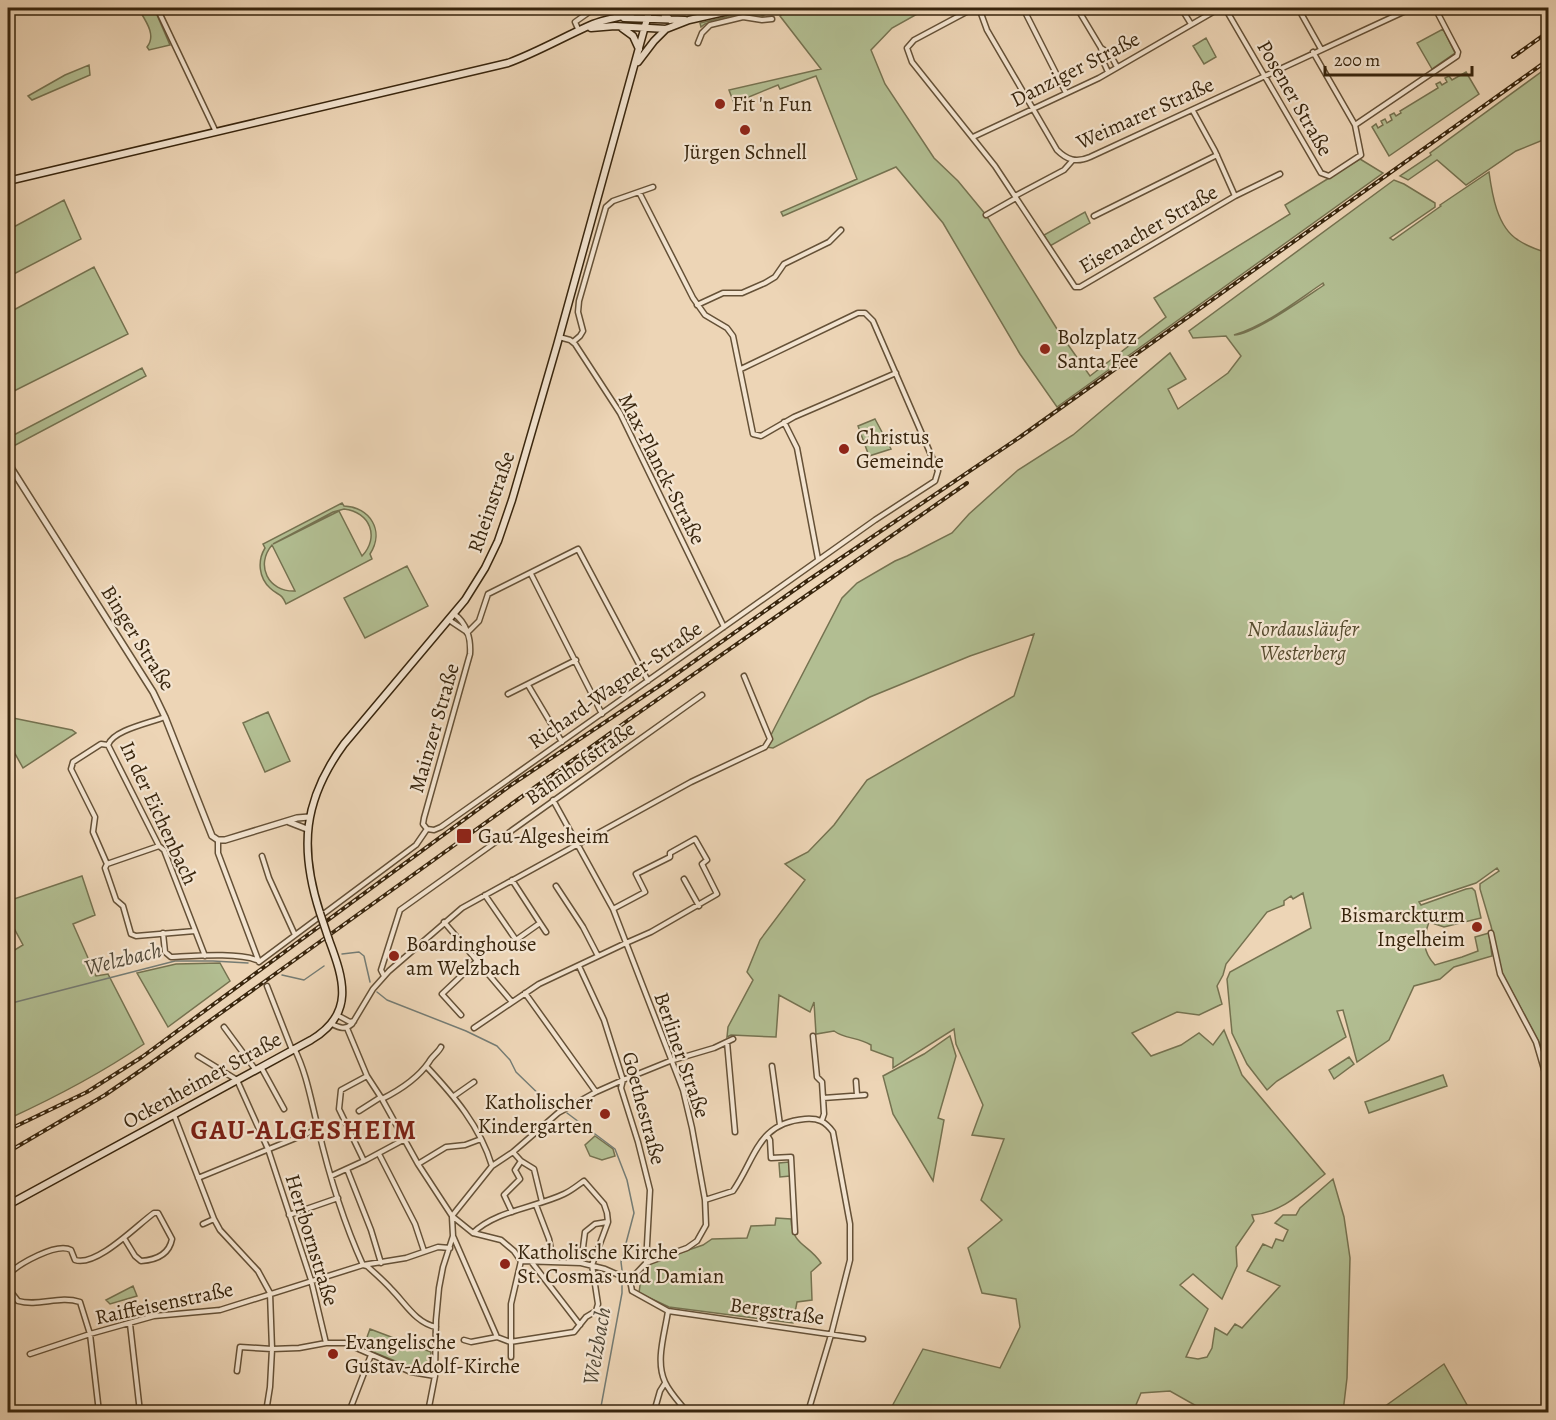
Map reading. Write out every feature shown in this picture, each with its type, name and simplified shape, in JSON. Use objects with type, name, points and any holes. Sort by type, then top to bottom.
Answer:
[{"type":"main road","points":[[8,181],[508,63],[600,22],[620,18],[642,8]]},
{"type":"main road","name":"Rheinstraße","points":[[329,940],[307,863],[307,829],[320,782],[335,756],[366,716],[452,617],[482,574],[501,532],[559,337],[650,8]]},
{"type":"main road","points":[[659,8],[670,20]]},
{"type":"main road","points":[[579,31],[615,26],[666,29],[689,20],[742,8]]},
{"type":"main road","points":[[620,18],[689,20]]},
{"type":"main road","points":[[615,26],[630,32],[639,49]]},
{"type":"main road","points":[[634,68],[666,29]]},
{"type":"main road","name":"Ockenheimer Straße","points":[[8,1205],[319,1035],[332,1024],[337,1016],[342,998],[342,981],[329,940]]},
{"type":"street","points":[[157,8],[216,133]]},
{"type":"street","points":[[579,31],[574,22],[595,8]]},
{"type":"street","points":[[698,43],[702,33],[710,26],[743,17],[772,19],[768,8]]},
{"type":"street","points":[[974,8],[914,40],[907,48],[912,62],[973,137],[1015,197]]},
{"type":"street","name":"Weimarer Straße","points":[[979,8],[987,30],[1057,150],[1072,161],[1084,160],[1193,111],[1264,75],[1412,8]]},
{"type":"street","points":[[1023,8],[1066,93]]},
{"type":"street","points":[[1077,8],[1101,48],[1108,72]]},
{"type":"street","points":[[1181,8],[1191,24]]},
{"type":"street","name":"Danziger Straße","points":[[973,137],[1108,72],[1220,8]]},
{"type":"street","name":"Posener Straße","points":[[1225,8],[1321,172],[1329,176],[1361,155],[1355,125]]},
{"type":"street","points":[[1298,8],[1321,49]]},
{"type":"street","points":[[1313,52],[1355,125],[1458,54],[1434,8]]},
{"type":"street","points":[[1101,48],[1112,56],[1117,67]]},
{"type":"street","name":"Eisenacher Straße","points":[[1193,111],[1217,155],[1235,196]]},
{"type":"street","points":[[1094,216],[1217,155]]},
{"type":"street","points":[[986,215],[1065,170],[1072,161]]},
{"type":"street","name":"Eisenacher Straße","points":[[1015,197],[1075,287],[1080,287],[1235,196],[1281,174]]},
{"type":"street","points":[[559,337],[573,342],[583,330],[578,312],[579,301],[604,210],[612,201],[653,187]]},
{"type":"street","points":[[639,192],[697,305],[705,315],[727,328],[733,336],[752,432],[758,436],[765,434],[784,422],[896,373],[873,321],[865,313],[858,313],[741,369]]},
{"type":"street","points":[[697,305],[723,293],[742,294],[765,283],[775,276],[784,264],[829,242],[841,230]]},
{"type":"street","name":"Max-Planck-Straße","points":[[573,342],[620,413],[724,627]]},
{"type":"street","name":"Richard-Wagner-Straße","points":[[427,829],[434,830],[441,827],[818,560],[935,481],[938,471],[896,373]]},
{"type":"street","points":[[784,422],[797,448],[818,560]]},
{"type":"street","name":"Binger Straße","points":[[8,463],[144,676],[165,717],[210,834],[218,840],[218,853],[260,962]]},
{"type":"street","points":[[467,633],[479,621],[488,594],[578,549],[648,681]]},
{"type":"street","points":[[531,574],[602,714]]},
{"type":"street","points":[[452,617],[465,625],[467,633]]},
{"type":"street","points":[[452,617],[467,633]]},
{"type":"street","name":"Mainzer Straße","points":[[427,829],[423,824],[424,818],[470,654],[471,645],[467,633]]},
{"type":"street","points":[[508,694],[576,660]]},
{"type":"street","points":[[384,976],[462,908],[691,782],[765,747],[770,739],[744,676]]},
{"type":"street","points":[[528,685],[562,742]]},
{"type":"street","name":"Bahnhofstraße","points":[[347,1028],[355,1020],[384,976],[381,970],[399,910],[553,800],[567,793],[702,695]]},
{"type":"street","name":"In der Eichenbach","points":[[165,717],[116,735],[108,741],[108,745],[159,846],[164,850],[205,956]]},
{"type":"street","points":[[108,745],[101,744],[73,762],[71,769],[95,817],[93,832],[107,864],[105,868],[116,900],[123,906],[131,934],[195,931]]},
{"type":"street","name":"Berliner Straße","points":[[553,800],[613,909],[683,1090],[705,1200],[706,1225],[697,1241],[687,1248],[646,1263],[630,1280]]},
{"type":"street","points":[[218,840],[309,817]]},
{"type":"street","points":[[286,822],[307,829]]},
{"type":"street","points":[[163,933],[165,952],[171,957],[252,958],[260,962],[417,844],[427,829]]},
{"type":"street","points":[[474,1028],[539,984],[651,933],[717,894],[702,864],[707,861],[695,839],[670,853],[670,857],[636,874],[645,892],[613,909]]},
{"type":"street","points":[[107,864],[159,846]]},
{"type":"street","points":[[262,856],[269,878],[295,935]]},
{"type":"street","points":[[684,879],[699,906]]},
{"type":"street","points":[[512,880],[546,932]]},
{"type":"street","points":[[556,886],[583,927],[598,956]]},
{"type":"street","points":[[485,895],[516,940],[540,923]]},
{"type":"street","points":[[444,922],[512,1002]]},
{"type":"street","points":[[1491,933],[1500,974],[1536,1042],[1548,1083]]},
{"type":"street","points":[[461,1015],[442,994],[478,960]]},
{"type":"street","name":"Goethestraße","points":[[579,966],[604,1020],[623,1080],[621,1088],[650,1190],[646,1263]]},
{"type":"street","points":[[267,986],[293,1049],[301,1061],[331,1176],[351,1238],[363,1265],[368,1266],[426,1325],[435,1327]]},
{"type":"street","points":[[525,993],[596,1092]]},
{"type":"street","points":[[337,1016],[350,1022],[355,1020]]},
{"type":"street","points":[[332,1024],[347,1028],[367,1076],[382,1098],[418,1164],[452,1216],[473,1233],[501,1240],[514,1251],[521,1261],[511,1304],[511,1357]]},
{"type":"street","points":[[224,1027],[258,1068],[284,1109]]},
{"type":"street","points":[[813,1036],[817,1077],[822,1082],[824,1098],[822,1120]]},
{"type":"street","points":[[428,1413],[435,1376],[435,1327],[443,1267],[453,1236],[452,1216],[492,1166],[513,1152],[558,1113],[596,1092],[670,1061],[714,1048],[734,1039]]},
{"type":"street","points":[[728,1042],[735,1132]]},
{"type":"street","points":[[358,1111],[399,1090],[426,1066],[441,1047]]},
{"type":"street","points":[[198,1056],[237,1080]]},
{"type":"street","points":[[426,1066],[464,1109],[481,1139],[492,1166]]},
{"type":"street","points":[[772,1066],[780,1125]]},
{"type":"street","points":[[364,1161],[339,1109],[341,1090],[367,1076]]},
{"type":"street","name":"Herrbornstraße","points":[[237,1080],[268,1149],[311,1280],[326,1343]]},
{"type":"street","points":[[856,1081],[857,1095]]},
{"type":"street","points":[[454,1096],[474,1082]]},
{"type":"street","points":[[824,1098],[865,1095]]},
{"type":"street","points":[[174,1114],[214,1219],[220,1230],[258,1271],[270,1293],[272,1349],[266,1413]]},
{"type":"street","points":[[705,1200],[733,1191],[758,1144],[780,1125],[813,1118],[822,1120],[833,1132],[850,1224],[850,1260],[808,1413]]},
{"type":"street","points":[[198,1178],[318,1129]]},
{"type":"street","points":[[766,1135],[770,1140],[771,1158],[791,1157],[795,1232]]},
{"type":"street","points":[[331,1176],[405,1139]]},
{"type":"street","points":[[418,1164],[446,1148],[465,1145],[481,1139]]},
{"type":"street","points":[[513,1152],[521,1161],[534,1169],[542,1202]]},
{"type":"street","points":[[379,1154],[415,1224],[424,1251]]},
{"type":"street","points":[[512,1212],[504,1195],[520,1179],[515,1170],[521,1161]]},
{"type":"street","points":[[347,1169],[371,1230],[381,1263]]},
{"type":"street","points":[[464,1340],[471,1342],[497,1337],[510,1341],[574,1332],[586,1317],[596,1311],[598,1304],[592,1265],[608,1222],[604,1204],[584,1181],[564,1194],[512,1212],[479,1227],[473,1233]]},
{"type":"street","points":[[289,1215],[338,1198]]},
{"type":"street","points":[[536,1205],[549,1239],[553,1261]]},
{"type":"street","points":[[99,1413],[90,1334],[80,1302],[67,1299],[18,1301],[11,1292],[8,1275],[27,1260],[63,1248],[71,1250],[75,1260],[84,1261],[107,1250],[155,1212],[161,1216],[172,1239],[169,1248],[160,1257],[141,1261],[135,1256],[124,1238]]},
{"type":"street","points":[[203,1224],[214,1219]]},
{"type":"street","points":[[581,1263],[585,1233],[595,1224],[608,1222]]},
{"type":"street","points":[[453,1236],[497,1337]]},
{"type":"street","name":"Raiffeisenstraße","points":[[30,1354],[154,1316],[220,1310],[363,1265],[406,1258],[438,1247],[450,1248]]},
{"type":"street","points":[[530,1260],[580,1325]]},
{"type":"street","points":[[521,1261],[581,1263],[605,1269],[630,1280]]},
{"type":"street","name":"Bergstraße","points":[[630,1280],[632,1291],[668,1311],[863,1339]]},
{"type":"street","points":[[668,1311],[660,1360],[665,1383],[687,1413]]},
{"type":"street","points":[[130,1324],[140,1413]]},
{"type":"street","points":[[237,1371],[240,1347],[299,1348],[326,1343],[345,1344],[411,1372],[435,1376]]},
{"type":"street","points":[[349,1413],[370,1355]]},
{"type":"street","points":[[654,1413],[660,1391],[665,1383]]},
{"type":"green space","points":[[138,8],[154,8],[170,45],[149,50],[147,47],[151,38],[150,33],[147,22]]},
{"type":"green space","points":[[790,8],[928,8],[892,28],[871,50],[885,84],[934,158],[958,181],[986,215],[1057,329],[1090,376],[1166,317],[1154,298],[1290,214],[1285,205],[1360,159],[1383,173],[1057,407],[1020,354],[943,223],[896,167],[783,216],[781,212],[857,179],[816,76],[780,89],[778,85],[739,101],[740,104],[735,106],[729,90],[821,69],[780,16]]},
{"type":"green space","points":[[751,11],[764,16],[759,18],[745,15],[705,24],[701,27],[700,23]]},
{"type":"green space","points":[[1443,29],[1455,53],[1432,69],[1417,43]]},
{"type":"green space","points":[[1206,38],[1216,57],[1204,64],[1193,46]]},
{"type":"green space","points":[[89,65],[90,75],[32,100],[28,96],[65,75]]},
{"type":"green space","points":[[1548,67],[1548,138],[1516,151],[1466,185],[1437,160],[1408,180],[1400,176],[1431,155],[1430,153]]},
{"type":"green space","points":[[1466,72],[1479,94],[1389,156],[1372,127],[1376,124],[1378,128],[1383,125],[1381,121],[1385,119],[1387,123],[1392,120],[1390,115],[1394,113],[1396,116],[1401,113],[1400,111],[1438,88],[1436,84],[1440,82],[1442,85],[1447,82],[1445,78],[1449,76],[1452,80]]},
{"type":"green space","name":"Nordausläufer Westerberg","points":[[1489,172],[1497,209],[1505,227],[1521,242],[1548,253],[1548,1074],[1541,1046],[1502,973],[1480,889],[1480,884],[1499,871],[1497,868],[1476,883],[1419,902],[1421,905],[1472,888],[1475,891],[1481,918],[1444,927],[1429,922],[1425,939],[1426,950],[1435,965],[1478,951],[1475,937],[1489,933],[1492,956],[1454,967],[1440,979],[1414,986],[1389,1040],[1357,1062],[1343,1010],[1337,1011],[1346,1037],[1277,1081],[1267,1090],[1247,1064],[1232,1033],[1227,979],[1230,972],[1311,928],[1303,893],[1293,899],[1291,896],[1284,901],[1284,905],[1267,912],[1226,964],[1217,986],[1222,1004],[1199,1015],[1177,1012],[1132,1033],[1151,1056],[1181,1045],[1199,1033],[1213,1045],[1224,1030],[1242,1075],[1325,1174],[1282,1206],[1252,1215],[1254,1221],[1236,1247],[1237,1266],[1222,1299],[1193,1274],[1180,1285],[1208,1309],[1186,1357],[1198,1359],[1207,1357],[1212,1348],[1215,1328],[1227,1335],[1235,1324],[1242,1328],[1280,1286],[1247,1271],[1263,1244],[1272,1248],[1276,1239],[1283,1241],[1288,1230],[1275,1223],[1283,1215],[1296,1215],[1300,1208],[1333,1179],[1344,1217],[1350,1258],[1347,1378],[1343,1412],[1207,1412],[1170,1391],[1141,1393],[1133,1412],[892,1412],[890,1410],[923,1349],[1000,1368],[1020,1327],[1016,1299],[982,1293],[968,1248],[1002,1220],[981,1200],[1004,1139],[972,1135],[983,1105],[956,1044],[954,1029],[893,1068],[893,1058],[871,1050],[871,1045],[866,1042],[834,1031],[816,1034],[814,1002],[810,1012],[779,995],[776,1037],[731,1035],[727,1037],[728,1027],[753,980],[747,972],[760,940],[805,880],[785,864],[808,852],[834,825],[867,780],[1014,696],[1034,634],[970,656],[870,697],[773,748],[765,747],[842,598],[857,583],[952,533],[969,514],[1018,470],[1073,435],[1170,353],[1186,379],[1168,389],[1178,409],[1228,373],[1241,356],[1226,336],[1193,338],[1189,331],[1394,180],[1435,203],[1435,207],[1390,238],[1393,240]],"holes":[[[1323,283],[1324,285],[1254,329],[1234,335],[1269,319]]]},
{"type":"green space","points":[[64,200],[81,239],[8,277],[8,230]]},
{"type":"green space","points":[[1085,212],[1090,223],[1050,246],[1044,235]]},
{"type":"green space","points":[[94,267],[128,334],[8,394],[8,313]]},
{"type":"green space","points":[[142,368],[146,376],[8,449],[8,438]]},
{"type":"green space","points":[[875,419],[891,449],[869,456],[858,426]]},
{"type":"green space","points":[[342,503],[368,516],[375,529],[376,537],[370,554],[372,559],[286,604],[281,596],[266,584],[261,574],[260,564],[265,548],[263,544]],"holes":[[[344,509],[360,515],[370,526],[370,541],[362,556],[339,511],[273,544],[333,512]],[[272,545],[295,591],[278,587],[267,576],[265,561]]]},
{"type":"green space","points":[[407,566],[428,606],[365,638],[344,598]]},
{"type":"green space","points":[[268,712],[290,761],[265,772],[243,723]]},
{"type":"green space","points":[[8,717],[72,730],[76,733],[23,768],[8,741]]},
{"type":"green space","points":[[82,876],[95,915],[73,924],[96,976],[108,974],[144,1044],[78,1084],[8,1119],[8,954],[23,945],[8,917],[8,901]]},
{"type":"green space","points":[[220,963],[230,981],[168,1027],[137,973],[176,964]]},
{"type":"green space","points":[[950,1036],[956,1056],[938,1118],[944,1120],[933,1181],[893,1114],[883,1076],[924,1054]]},
{"type":"green space","points":[[1349,1057],[1354,1064],[1334,1079],[1329,1070]]},
{"type":"green space","points":[[1443,1075],[1447,1086],[1369,1113],[1365,1102]]},
{"type":"green space","points":[[595,1136],[613,1149],[615,1156],[602,1160],[590,1156],[585,1145]]},
{"type":"green space","points":[[789,1162],[790,1176],[780,1177],[779,1163]]},
{"type":"green space","points":[[776,1218],[791,1219],[794,1235],[821,1263],[811,1272],[812,1300],[797,1302],[793,1323],[669,1307],[639,1293],[641,1278],[648,1273],[649,1265],[653,1262],[703,1245],[712,1239],[747,1238],[751,1226],[775,1225]]},
{"type":"green space","points":[[133,1286],[137,1296],[110,1304],[106,1300]]},
{"type":"green space","points":[[370,1329],[431,1352],[429,1371],[420,1371],[363,1348]]},
{"type":"green space","points":[[1444,1364],[1471,1412],[1377,1412]]},
{"type":"waterway","name":"Welzbach","points":[[342,954],[359,952],[364,956],[370,982]]},
{"type":"waterway","name":"Welzbach","points":[[8,1004],[175,961],[248,963]]},
{"type":"waterway","name":"Welzbach","points":[[282,975],[304,980],[324,966]]},
{"type":"waterway","name":"Welzbach","points":[[377,992],[387,1000],[466,1031],[497,1046],[510,1060],[516,1072],[548,1103],[559,1107]]},
{"type":"waterway","name":"Welzbach","points":[[567,1113],[615,1149],[627,1180],[634,1213],[621,1262],[622,1270]]},
{"type":"waterway","name":"Welzbach","points":[[600,1412],[622,1285]]},
{"type":"railway","points":[[1513,57],[1548,32]]},
{"type":"railway","points":[[8,1130],[87,1092],[142,1057],[511,785],[665,682],[807,581],[1020,437],[1548,60]]},
{"type":"railway","points":[[8,1152],[105,1095],[147,1066],[634,716],[967,483]]},
{"type":"place","name":"Fit 'n Fun","points":[[720,104]]},
{"type":"place","name":"Jürgen Schnell","points":[[745,130]]},
{"type":"place","name":"Bolzplatz Santa Fee","points":[[1045,349]]},
{"type":"place","name":"Christus Gemeinde","points":[[844,449]]},
{"type":"place","name":"Gau-Algesheim","points":[[464,836]]},
{"type":"place","name":"Bismarckturm Ingelheim","points":[[1477,927]]},
{"type":"place","name":"Boardinghouse am Welzbach","points":[[394,956]]},
{"type":"place","name":"Katholischer Kindergarten","points":[[605,1114]]},
{"type":"place","name":"Katholische Kirche St. Cosmas und Damian","points":[[505,1264]]},
{"type":"place","name":"Evangelische Gustav-Adolf-Kirche","points":[[333,1354]]},
{"type":"district","name":"GAU-ALGESHEIM","points":[[304,1130]]}]
